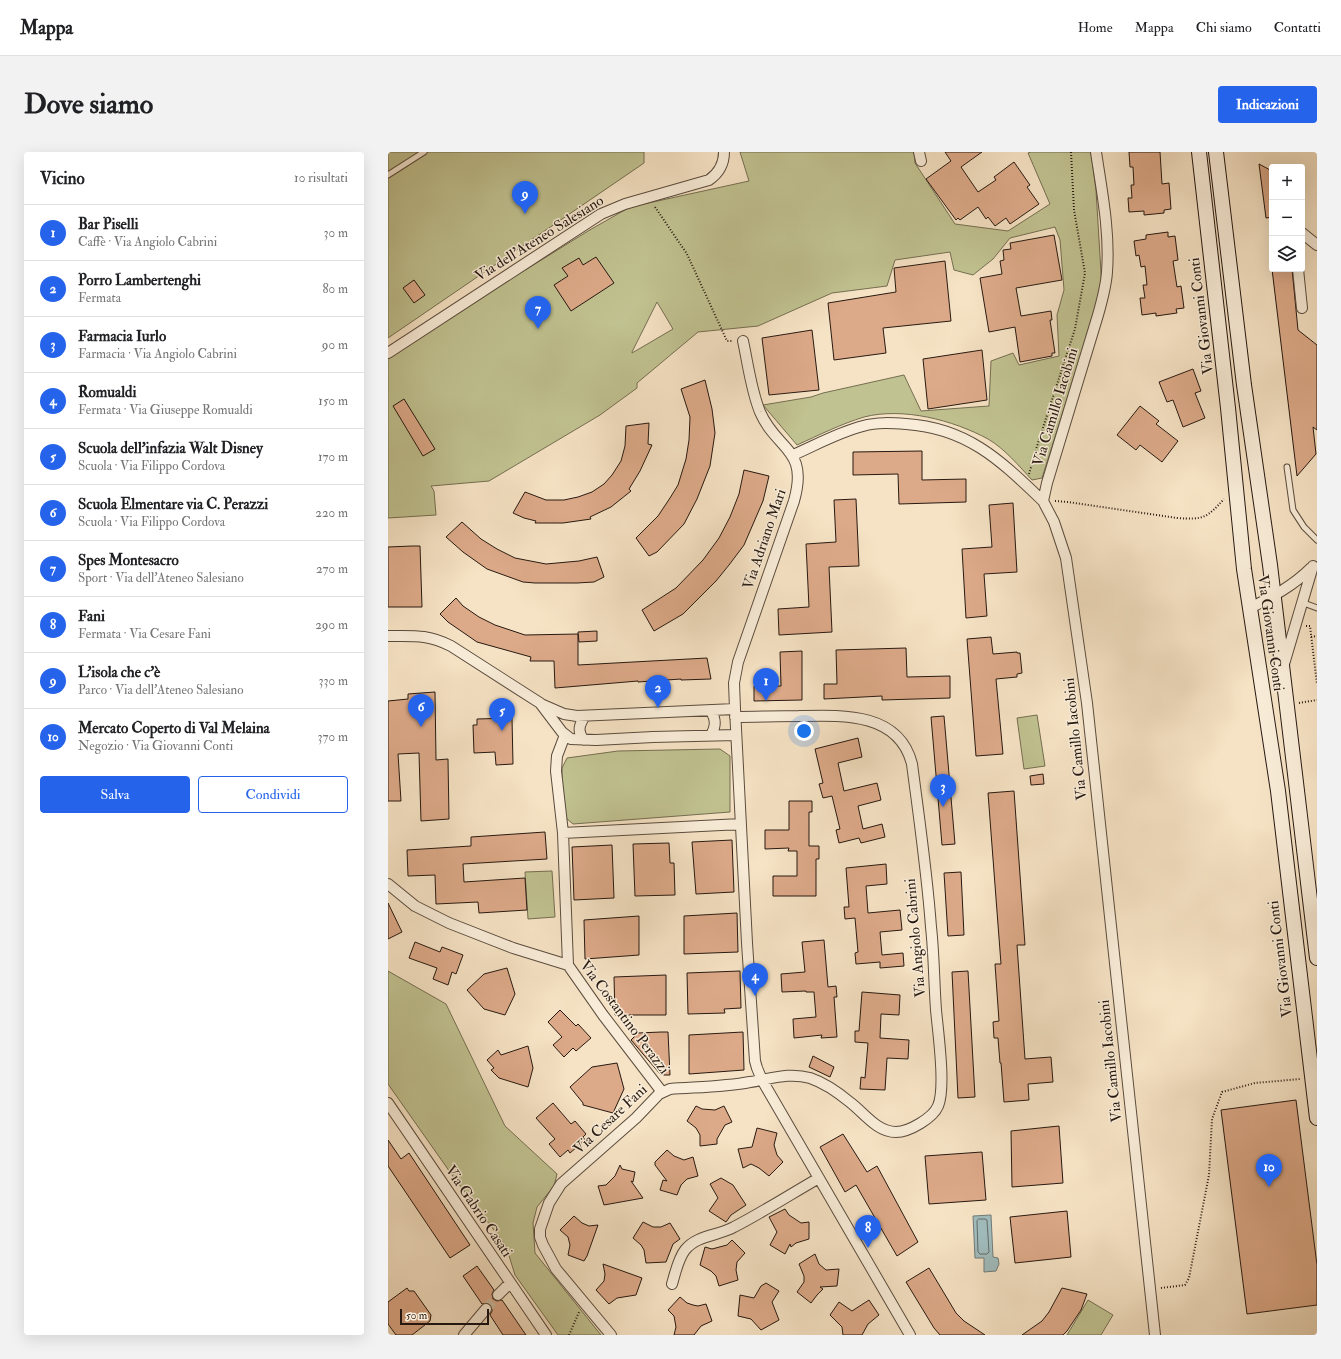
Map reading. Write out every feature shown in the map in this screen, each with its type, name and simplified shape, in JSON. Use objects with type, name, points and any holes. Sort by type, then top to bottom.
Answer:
[{"type":"main road","name":"Via Giovanni Conti","points":[[1199,152],[1236,481],[1244,570],[1278,791],[1317,1118]]},
{"type":"main road","name":"Via Giovanni Conti","points":[[1216,152],[1244,384],[1270,565],[1317,958]]},
{"type":"street","name":"Via dell'Ateneo Salesiano","points":[[388,353],[596,216],[619,206],[709,180],[718,172],[724,163],[724,152]]},
{"type":"street","name":"Via Camillo Iacobini","points":[[1096,152],[1107,236],[1108,261],[1106,286],[1045,489],[1043,501],[1063,546],[1067,562],[1086,695],[1155,1335]]},
{"type":"street","points":[[1305,235],[1317,244]]},
{"type":"street","points":[[1298,272],[1302,308]]},
{"type":"street","name":"Via Adriano Mari","points":[[743,341],[752,388],[761,414],[768,426],[793,455],[798,470],[797,489],[738,662],[734,683],[754,1054],[757,1068],[762,1080]]},
{"type":"street","points":[[793,455],[840,434],[864,426],[891,423],[920,425],[947,431],[965,439],[994,457],[1027,485],[1043,501]]},
{"type":"street","points":[[1250,608],[1273,597],[1293,584],[1315,564]]},
{"type":"street","points":[[1282,670],[1301,602],[1315,564]]},
{"type":"street","points":[[388,636],[427,637],[443,641],[472,658],[540,704],[565,735],[571,738],[584,740],[736,735]]},
{"type":"street","name":"Via Angiolo Cabrini","points":[[540,704],[568,715],[585,716],[711,711],[848,716],[876,722],[890,730],[899,738],[907,750],[912,764],[931,926],[941,1090],[939,1104],[932,1115],[910,1128],[904,1131],[890,1132],[880,1128],[850,1101],[818,1082],[803,1076],[792,1075],[762,1080]]},
{"type":"street","points":[[711,711],[715,720],[715,725],[711,735]]},
{"type":"street","points":[[584,740],[579,733],[579,730],[585,716]]},
{"type":"street","points":[[565,735],[557,756],[556,767],[563,833],[568,965]]},
{"type":"street","points":[[563,833],[741,824]]},
{"type":"street","name":"Via Costantino Perazzi","points":[[388,884],[415,906],[449,923],[513,948],[568,965],[603,1015],[662,1092]]},
{"type":"street","points":[[762,1080],[910,1335]]},
{"type":"street","name":"Via Cesare Fani","points":[[611,1335],[556,1268],[543,1246],[540,1237],[540,1229],[546,1208],[554,1193],[562,1184],[636,1118],[662,1092],[740,1084],[762,1080]]},
{"type":"street","name":"Via Gabrio Casati","points":[[388,1103],[546,1335]]},
{"type":"street","points":[[672,1284],[681,1257],[685,1250],[692,1244],[698,1240],[734,1227],[819,1178]]},
{"type":"street","points":[[498,1295],[510,1283]]},
{"type":"street","points":[[464,1335],[486,1309]]},
{"type":"lane","points":[[388,175],[424,152]]},
{"type":"lane","points":[[1287,467],[1293,510],[1304,527],[1317,540]]},
{"type":"lane","points":[[1301,602],[1317,608]]},
{"type":"path","points":[[1027,485],[1038,443],[1075,329],[1085,273],[1074,210],[1071,152]]},
{"type":"path","points":[[649,197],[687,254],[727,341],[743,341]]},
{"type":"path","points":[[1043,501],[1068,502],[1177,518],[1194,519],[1209,515],[1224,499],[1236,481]]},
{"type":"path","points":[[1295,625],[1310,626],[1317,684]]},
{"type":"path","points":[[1311,637],[1317,636]]},
{"type":"path","points":[[1286,704],[1317,700]]},
{"type":"path","points":[[1150,1290],[1185,1285],[1189,1278],[1209,1175],[1212,1119],[1222,1092],[1255,1083],[1312,1078]]},
{"type":"path","points":[[570,1335],[583,1302]]},
{"type":"green space","points":[[388,152],[644,152],[644,163],[388,338]]},
{"type":"green space","points":[[740,152],[914,152],[915,163],[955,224],[1008,231],[1050,204],[1028,153],[1091,152],[1096,190],[1102,289],[1042,478],[1032,480],[1012,458],[994,443],[974,432],[944,421],[911,415],[879,414],[847,423],[797,445],[763,405],[811,397],[904,375],[921,411],[989,406],[991,361],[1013,353],[1019,365],[1059,356],[1057,315],[1064,290],[1060,240],[1055,227],[1010,238],[993,259],[973,275],[954,270],[950,252],[895,260],[887,286],[832,293],[758,326],[698,332],[637,383],[637,388],[600,415],[489,481],[431,486],[434,491],[436,515],[388,518],[388,359],[469,305],[588,231],[630,207],[749,181]],"holes":[[[657,302],[673,329],[632,353]]]},
{"type":"green space","points":[[1037,715],[1045,766],[1024,769],[1017,718]]},
{"type":"green space","points":[[720,749],[730,756],[730,812],[573,824],[566,818],[562,794],[562,768],[567,758],[618,751]]},
{"type":"green space","points":[[552,871],[555,917],[528,919],[525,872]]},
{"type":"green space","points":[[388,971],[446,1004],[505,1126],[557,1174],[554,1186],[537,1207],[533,1223],[535,1253],[601,1335],[558,1335],[515,1275],[506,1246],[452,1175],[388,1084]]},
{"type":"green space","points":[[1088,1300],[1113,1315],[1101,1335],[1067,1335]]},
{"type":"water","points":[[991,1215],[993,1257],[998,1258],[999,1264],[996,1271],[984,1272],[984,1258],[975,1258],[973,1216]]},
{"type":"building","points":[[945,152],[982,152],[961,167],[978,192],[996,180],[994,177],[1014,162],[1030,185],[1027,187],[1039,204],[1010,224],[1006,218],[995,226],[988,217],[986,219],[978,207],[960,220],[958,218],[956,220],[926,179],[951,161]]},
{"type":"building","points":[[1129,152],[1160,152],[1162,184],[1169,183],[1171,209],[1164,210],[1164,213],[1144,215],[1144,211],[1129,212],[1128,198],[1132,198],[1131,185],[1134,185],[1133,167],[1130,167]]},
{"type":"building","points":[[1259,164],[1269,169],[1269,218],[1266,218]]},
{"type":"building","points":[[1168,232],[1168,237],[1175,236],[1178,260],[1173,261],[1177,287],[1181,286],[1184,308],[1176,309],[1177,313],[1156,316],[1156,313],[1142,315],[1140,298],[1145,298],[1143,285],[1147,285],[1145,266],[1141,267],[1139,255],[1136,256],[1134,241],[1146,239],[1146,235]]},
{"type":"building","points":[[1054,235],[1062,280],[1016,288],[1021,316],[1051,311],[1052,320],[1050,320],[1055,353],[1052,353],[1052,356],[1020,362],[1015,327],[989,332],[980,278],[1002,274],[1000,261],[1004,260],[1003,250],[1011,249],[1010,243]]},
{"type":"building","points":[[596,257],[614,283],[571,311],[554,285],[568,276],[562,268],[579,258],[583,265]]},
{"type":"building","points":[[945,261],[951,321],[883,328],[886,353],[834,360],[828,303],[896,292],[894,268]]},
{"type":"building","points":[[1272,272],[1292,272],[1298,330],[1317,345],[1317,430],[1313,427],[1316,454],[1297,476]]},
{"type":"building","points":[[414,280],[425,295],[414,303],[403,288]]},
{"type":"building","points":[[812,330],[819,390],[769,395],[762,338]]},
{"type":"building","points":[[982,350],[987,400],[928,409],[923,359]]},
{"type":"building","points":[[1193,369],[1201,391],[1195,393],[1205,418],[1183,427],[1173,400],[1167,402],[1159,382]]},
{"type":"building","points":[[705,380],[712,409],[715,433],[710,466],[697,499],[684,524],[657,552],[649,556],[636,538],[658,516],[670,498],[678,485],[686,459],[690,417],[681,389]]},
{"type":"building","points":[[404,399],[435,449],[423,456],[393,406]]},
{"type":"building","points":[[1140,406],[1159,421],[1156,424],[1178,441],[1162,462],[1140,445],[1136,450],[1117,435]]},
{"type":"building","points":[[649,423],[648,444],[652,445],[640,471],[629,489],[631,491],[611,507],[590,517],[591,519],[563,523],[535,523],[536,521],[513,513],[525,492],[546,500],[564,500],[592,492],[604,484],[621,461],[625,446],[626,426]]},
{"type":"building","points":[[922,451],[922,480],[966,479],[966,502],[899,504],[898,474],[853,475],[853,452]]},
{"type":"building","points":[[744,470],[769,476],[763,501],[744,545],[716,581],[683,614],[654,631],[642,610],[676,588],[703,560],[719,538],[730,517],[739,494]]},
{"type":"building","points":[[856,499],[859,566],[829,567],[832,632],[779,635],[778,609],[809,607],[806,544],[836,542],[834,500]]},
{"type":"building","points":[[1013,503],[1017,572],[984,574],[987,616],[966,618],[962,549],[992,547],[989,505]]},
{"type":"building","points":[[462,522],[481,539],[515,558],[546,564],[579,561],[597,557],[604,577],[594,582],[535,583],[523,582],[487,569],[463,552],[446,537]]},
{"type":"building","points":[[420,546],[422,607],[388,607],[388,547]]},
{"type":"building","points":[[456,598],[463,606],[479,617],[495,625],[525,635],[578,634],[578,665],[707,658],[711,679],[638,681],[555,688],[554,661],[530,661],[531,657],[477,642],[448,622],[440,614]]},
{"type":"building","points":[[597,631],[597,641],[579,642],[578,632]]},
{"type":"building","points":[[991,637],[993,654],[1020,653],[1022,673],[1017,674],[1017,677],[996,679],[1003,754],[976,756],[967,639]]},
{"type":"building","points":[[906,648],[907,677],[950,676],[950,698],[882,700],[882,696],[824,699],[824,684],[837,684],[836,650]]},
{"type":"building","points":[[802,651],[802,700],[754,701],[754,686],[781,686],[780,652]]},
{"type":"building","points":[[435,692],[436,760],[448,759],[449,819],[421,821],[419,753],[398,754],[401,801],[388,801],[388,701],[408,699],[408,694]]},
{"type":"building","points":[[944,716],[955,844],[942,845],[931,717]]},
{"type":"building","points":[[512,718],[513,764],[496,765],[495,752],[474,753],[473,725],[477,725],[477,719]]},
{"type":"building","points":[[858,738],[862,757],[838,763],[844,791],[877,783],[881,800],[858,806],[863,829],[882,824],[885,837],[861,843],[859,838],[839,843],[836,830],[840,829],[832,796],[823,798],[819,784],[823,783],[815,749]]},
{"type":"building","points":[[1043,774],[1044,784],[1031,785],[1030,776]]},
{"type":"building","points":[[1014,791],[1025,945],[1017,945],[1025,1059],[1051,1057],[1053,1082],[1028,1084],[1029,1100],[1004,1102],[998,1038],[994,1038],[993,1022],[999,1021],[995,964],[1001,964],[988,793]]},
{"type":"building","points":[[789,801],[812,801],[812,812],[809,812],[809,846],[819,846],[819,859],[816,859],[816,896],[773,896],[773,876],[797,876],[797,851],[788,851],[789,848],[765,849],[765,830],[789,830]]},
{"type":"building","points":[[545,832],[547,859],[463,864],[464,882],[525,878],[527,910],[479,913],[478,902],[436,904],[435,875],[408,876],[407,850],[471,846],[471,837]]},
{"type":"building","points":[[732,840],[734,892],[696,894],[692,842]]},
{"type":"building","points":[[669,843],[670,863],[674,863],[675,895],[635,896],[633,844]]},
{"type":"building","points":[[612,845],[614,898],[574,900],[572,847]]},
{"type":"building","points":[[886,864],[887,884],[866,886],[868,913],[900,910],[902,930],[880,932],[882,955],[903,953],[904,966],[880,968],[880,962],[856,964],[855,953],[858,952],[855,918],[845,919],[844,907],[849,907],[846,868]]},
{"type":"building","points":[[961,872],[964,935],[948,936],[944,873]]},
{"type":"building","points":[[388,903],[402,932],[388,939]]},
{"type":"building","points":[[737,913],[738,952],[684,954],[684,916]]},
{"type":"building","points":[[639,916],[639,955],[585,959],[584,920]]},
{"type":"building","points":[[824,940],[828,987],[836,986],[837,997],[834,997],[837,1037],[821,1038],[822,1035],[794,1038],[793,1019],[816,1017],[814,992],[782,992],[781,974],[805,972],[802,942]]},
{"type":"building","points":[[415,942],[440,952],[442,947],[463,955],[456,974],[452,972],[448,985],[433,979],[437,968],[409,958]]},
{"type":"building","points":[[507,968],[515,994],[505,1015],[484,1009],[467,990],[484,974]]},
{"type":"building","points":[[740,971],[741,1008],[724,1009],[725,1013],[688,1014],[687,973]]},
{"type":"building","points":[[968,971],[975,1097],[958,1098],[952,972]]},
{"type":"building","points":[[666,975],[666,1015],[615,1015],[614,977]]},
{"type":"building","points":[[862,992],[900,995],[899,1015],[881,1014],[880,1038],[909,1040],[908,1059],[887,1058],[885,1090],[860,1089],[861,1077],[865,1078],[868,1043],[855,1042],[855,1031],[859,1031]]},
{"type":"building","points":[[560,1010],[576,1026],[578,1024],[591,1038],[576,1051],[573,1048],[564,1057],[553,1045],[562,1037],[548,1022]]},
{"type":"building","points":[[668,1032],[670,1075],[661,1075],[631,1040],[638,1033]]},
{"type":"building","points":[[743,1032],[744,1070],[689,1074],[689,1035]]},
{"type":"building","points":[[528,1046],[533,1068],[528,1087],[499,1078],[491,1070],[494,1068],[487,1060],[498,1050],[501,1055]]},
{"type":"building","points":[[813,1056],[834,1067],[830,1077],[809,1067]]},
{"type":"building","points":[[617,1063],[624,1089],[613,1113],[583,1105],[570,1087],[592,1067]]},
{"type":"building","points":[[1296,1100],[1317,1265],[1317,1305],[1247,1314],[1221,1110]]},
{"type":"building","points":[[553,1103],[571,1124],[575,1121],[586,1134],[583,1137],[585,1140],[570,1153],[568,1150],[560,1157],[549,1144],[555,1139],[536,1118]]},
{"type":"building","points":[[696,1106],[702,1109],[715,1110],[724,1106],[732,1122],[725,1125],[717,1139],[717,1144],[700,1146],[700,1135],[696,1128],[687,1121]]},
{"type":"building","points":[[1059,1126],[1063,1183],[1012,1187],[1011,1131]]},
{"type":"building","points":[[757,1128],[777,1133],[774,1145],[777,1155],[783,1162],[769,1176],[751,1164],[743,1168],[738,1149],[752,1147]]},
{"type":"building","points":[[843,1134],[867,1172],[877,1166],[918,1242],[897,1256],[856,1185],[845,1192],[820,1147]]},
{"type":"building","points":[[388,1140],[401,1159],[409,1153],[470,1245],[450,1258],[388,1166]]},
{"type":"building","points":[[667,1150],[674,1156],[684,1160],[693,1157],[698,1176],[687,1179],[681,1185],[677,1195],[660,1190],[663,1180],[667,1181],[655,1165],[655,1162]]},
{"type":"building","points":[[982,1152],[986,1200],[929,1204],[925,1156]]},
{"type":"building","points":[[620,1165],[622,1169],[635,1172],[633,1182],[631,1181],[643,1198],[604,1205],[598,1186],[606,1185],[615,1176]]},
{"type":"building","points":[[721,1178],[733,1185],[746,1205],[731,1215],[726,1222],[709,1211],[718,1198],[710,1184]]},
{"type":"building","points":[[785,1209],[789,1215],[801,1223],[809,1222],[809,1239],[796,1243],[791,1247],[790,1244],[785,1254],[770,1245],[777,1232],[769,1217]]},
{"type":"building","points":[[1067,1211],[1071,1257],[1015,1263],[1010,1217]]},
{"type":"building","points":[[574,1216],[582,1223],[589,1226],[598,1225],[584,1261],[568,1255],[570,1245],[568,1237],[560,1230]]},
{"type":"building","points":[[643,1222],[653,1227],[661,1227],[670,1223],[680,1239],[673,1244],[666,1262],[646,1263],[644,1250],[633,1238]]},
{"type":"building","points":[[732,1240],[745,1253],[737,1262],[736,1270],[738,1280],[719,1286],[716,1276],[711,1271],[700,1265],[705,1247],[712,1249],[727,1245]]},
{"type":"building","points":[[815,1254],[819,1264],[826,1270],[839,1269],[837,1286],[820,1287],[823,1289],[811,1303],[797,1292],[804,1282],[804,1276],[799,1264]]},
{"type":"building","points":[[603,1264],[642,1278],[636,1295],[617,1298],[609,1304],[596,1290],[604,1281],[605,1274]]},
{"type":"building","points":[[477,1266],[494,1290],[492,1294],[493,1299],[497,1301],[502,1300],[526,1335],[503,1335],[490,1315],[492,1306],[488,1303],[482,1304],[463,1276]]},
{"type":"building","points":[[929,1268],[956,1313],[964,1321],[985,1335],[940,1335],[934,1328],[906,1282]]},
{"type":"building","points":[[766,1283],[779,1291],[772,1302],[779,1320],[761,1330],[751,1319],[738,1316],[740,1295],[754,1298],[761,1286]]},
{"type":"building","points":[[407,1288],[409,1291],[414,1291],[431,1315],[430,1321],[412,1335],[396,1335],[388,1324],[388,1302]]},
{"type":"building","points":[[1062,1288],[1087,1294],[1081,1310],[1067,1331],[1063,1335],[1022,1335],[1042,1321],[1049,1312]]},
{"type":"building","points":[[680,1297],[687,1303],[693,1305],[698,1306],[706,1304],[712,1321],[701,1326],[694,1335],[674,1335],[676,1327],[674,1316],[668,1310]]},
{"type":"building","points":[[869,1300],[879,1315],[868,1324],[862,1335],[843,1335],[842,1327],[830,1315],[839,1302],[852,1311]]},
{"type":"tunnel","points":[[486,1309],[498,1295]]},
{"type":"place","name":"L'isola che c'è","points":[[525,214]]},
{"type":"place","name":"Spes Montesacro","points":[[538,329]]},
{"type":"place","name":"Bar Piselli","points":[[766,701]]},
{"type":"place","name":"Porro Lambertenghi","points":[[658,708]]},
{"type":"place","name":"Scuola Elmentare via C. Perazzi","points":[[421,727]]},
{"type":"place","name":"Scuola dell'infazia Walt Disney","points":[[502,731]]},
{"type":"place","name":"Farmacia Iurlo","points":[[943,807]]},
{"type":"place","name":"Romualdi","points":[[755,996]]},
{"type":"place","name":"Mercato Coperto di Val Melaina","points":[[1269,1187]]},
{"type":"place","name":"Fani","points":[[868,1248]]}]
